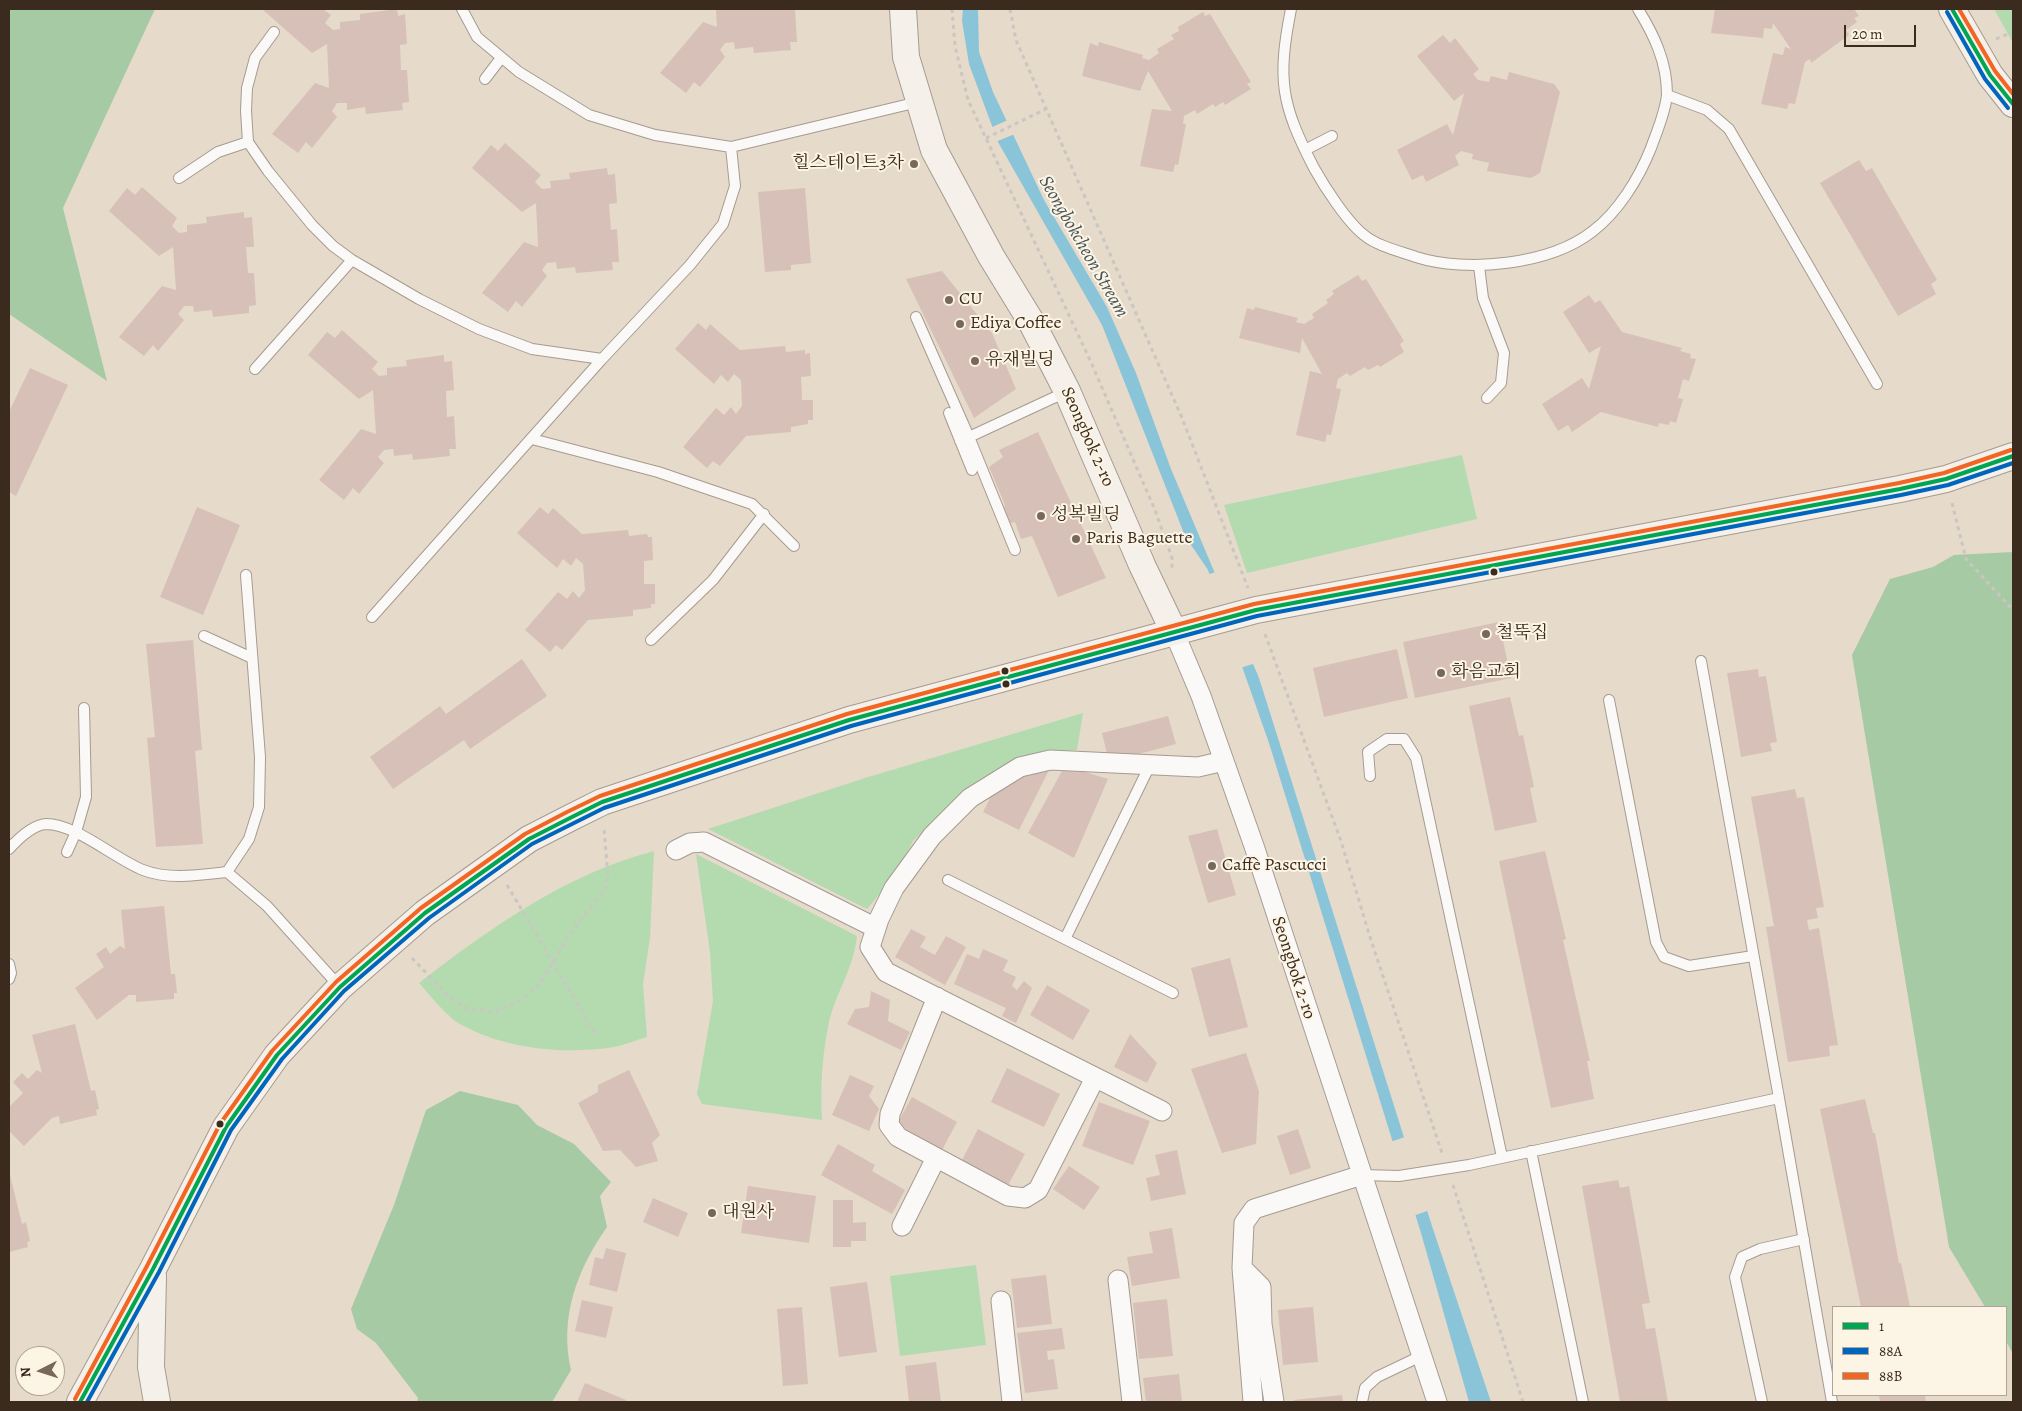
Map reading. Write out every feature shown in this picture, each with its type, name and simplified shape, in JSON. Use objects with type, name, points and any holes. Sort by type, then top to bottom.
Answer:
[{"type":"street","name":"Seongbok 2-ro","points":[[903,9],[906,57],[934,150],[956,194],[1032,323],[1067,391],[1142,565],[1202,696],[1436,1402]]},
{"type":"street","points":[[1952,9],[1994,81],[2013,104]]},
{"type":"street","points":[[80,1402],[153,1270],[226,1127],[277,1055],[340,987],[426,913],[529,839],[602,802],[849,720],[1259,610],[1673,534],[1946,479],[2013,456]]},
{"type":"street","points":[[1162,1111],[886,972],[870,947],[876,928],[894,888],[932,836],[970,798],[1020,767],[1050,760],[1198,767],[1224,761]]},
{"type":"street","points":[[676,850],[690,843],[704,842],[876,928]]},
{"type":"street","points":[[937,998],[890,1114],[889,1125],[898,1137],[1008,1196],[1025,1198],[1038,1190],[1095,1078]]},
{"type":"street","points":[[902,1226],[936,1158]]},
{"type":"street","points":[[1253,1402],[1242,1268],[1244,1223],[1254,1209],[1362,1175]]},
{"type":"street","points":[[1242,1268],[1261,1287],[1262,1324],[1274,1402]]},
{"type":"street","points":[[153,1270],[151,1367],[157,1402]]},
{"type":"street","points":[[1118,1280],[1132,1402]]},
{"type":"street","points":[[1001,1301],[1012,1402]]},
{"type":"lane","points":[[462,9],[477,37],[519,72],[589,115],[655,135],[732,147],[918,102]]},
{"type":"lane","points":[[1291,9],[1284,46],[1282,76],[1286,104],[1293,126],[1319,177],[1364,235],[1396,250],[1428,261],[1454,266],[1479,266],[1514,261],[1561,249],[1592,232],[1605,221],[1620,203],[1647,157],[1659,125],[1667,95],[1660,50],[1638,9]]},
{"type":"lane","points":[[274,32],[255,58],[247,88],[248,142],[312,225],[333,246],[352,260],[419,299],[479,329],[532,349],[602,359]]},
{"type":"lane","points":[[485,79],[501,58]]},
{"type":"lane","points":[[1667,95],[1706,110],[1729,129],[1877,384]]},
{"type":"lane","points":[[1305,150],[1332,136]]},
{"type":"lane","points":[[179,178],[218,152],[248,142]]},
{"type":"lane","points":[[372,617],[602,359],[690,265],[723,224],[735,186],[732,147]]},
{"type":"lane","points":[[256,369],[352,260]]},
{"type":"lane","points":[[1479,266],[1483,298],[1504,353],[1501,383],[1487,398]]},
{"type":"lane","points":[[916,317],[965,439],[1014,550]]},
{"type":"lane","points":[[965,439],[1067,391]]},
{"type":"lane","points":[[949,413],[965,439],[972,470]]},
{"type":"lane","points":[[532,439],[658,472],[752,504],[794,546]]},
{"type":"lane","points":[[652,640],[713,580],[764,514]]},
{"type":"lane","points":[[226,872],[249,839],[259,807],[260,757],[246,575]]},
{"type":"lane","points":[[204,636],[252,658]]},
{"type":"lane","points":[[1701,661],[1832,1402]]},
{"type":"lane","points":[[1609,700],[1656,942],[1664,957],[1689,966],[1753,956]]},
{"type":"lane","points":[[67,852],[76,832],[86,797],[84,708]]},
{"type":"lane","points":[[1370,776],[1368,752],[1387,739],[1404,739],[1416,758],[1502,1157]]},
{"type":"lane","points":[[1066,939],[1150,765]]},
{"type":"lane","points":[[9,849],[21,835],[46,824],[76,832],[144,871],[182,876],[226,872],[267,906],[340,987]]},
{"type":"lane","points":[[948,880],[1173,992]]},
{"type":"lane","points":[[9,964],[11,973],[9,979]]},
{"type":"lane","points":[[1362,1175],[1400,1176],[1470,1165],[1779,1098]]},
{"type":"lane","points":[[1531,1151],[1582,1402]]},
{"type":"lane","points":[[1762,1402],[1735,1277],[1742,1257],[1760,1249],[1804,1239]]},
{"type":"lane","points":[[1362,1402],[1365,1388],[1377,1377],[1421,1356]]},
{"type":"path","points":[[952,9],[955,46],[968,100],[1090,360],[1155,510],[1172,558],[1172,577]]},
{"type":"path","points":[[1010,9],[1016,40],[1182,418],[1259,610],[1341,841],[1369,934],[1465,1219],[1481,1276],[1523,1402]]},
{"type":"path","points":[[987,137],[1046,109]]},
{"type":"path","points":[[1946,479],[1966,558],[2013,610]]},
{"type":"path","points":[[394,940],[448,995],[466,1008],[496,1012],[522,1000],[540,984],[570,933],[605,890],[608,877],[602,802]]},
{"type":"path","points":[[494,864],[596,1035]]},
{"type":"green space","points":[[9,9],[155,9],[63,208],[107,381],[9,314]]},
{"type":"green space","points":[[1994,9],[2013,9],[2013,43]]},
{"type":"green space","points":[[1462,455],[1477,519],[1247,573],[1224,505]]},
{"type":"green space","points":[[2013,552],[2013,1354],[2007,1343],[2007,1306],[1984,1306],[1949,1247],[1852,655],[1890,579],[1933,567],[1954,555]]},
{"type":"green space","points":[[1083,713],[1077,750],[1048,752],[966,790],[913,841],[897,873],[867,909],[708,829],[865,778]]},
{"type":"green space","points":[[654,851],[650,938],[643,984],[647,1037],[618,1046],[595,1049],[555,1050],[515,1044],[477,1032],[455,1021],[419,983],[501,923],[560,888],[622,861]]},
{"type":"green space","points":[[696,854],[857,936],[852,960],[828,1027],[822,1074],[822,1120],[702,1104],[697,1094],[713,1001],[710,952]]},
{"type":"green space","points":[[460,1091],[518,1105],[537,1125],[574,1144],[611,1182],[600,1196],[607,1227],[596,1243],[579,1277],[569,1313],[567,1331],[571,1370],[552,1402],[417,1402],[418,1398],[376,1343],[357,1329],[351,1309],[394,1205],[426,1110]]},
{"type":"green space","points":[[976,1265],[986,1345],[900,1356],[890,1276]]},
{"type":"water","points":[[963,9],[978,9],[979,52],[993,92],[1044,200],[1107,307],[1136,373],[1171,469],[1259,678],[1432,1226],[1491,1402],[1469,1402],[1421,1233],[1269,743],[1208,570],[1185,536],[1102,325],[998,142],[969,64],[962,21]]},
{"type":"pier","points":[[1008,120],[1015,134],[995,142],[990,128]]},
{"type":"pier","points":[[1218,571],[1256,663],[1240,668],[1207,575]]},
{"type":"pier","points":[[1408,1136],[1430,1210],[1413,1216],[1390,1142]]},
{"type":"building","points":[[262,9],[323,9],[331,15],[325,23],[333,30],[340,29],[340,22],[360,20],[360,14],[397,9],[398,16],[405,14],[407,44],[400,45],[401,70],[407,70],[409,102],[402,103],[403,110],[366,114],[365,107],[347,110],[347,103],[337,103],[332,111],[337,117],[312,148],[306,142],[298,153],[272,134],[315,83],[329,88],[327,44],[312,53]]},
{"type":"building","points":[[716,9],[795,9],[797,42],[790,42],[791,50],[754,53],[753,47],[735,49],[734,42],[725,43],[720,50],[725,57],[700,87],[694,82],[686,93],[660,73],[703,22],[717,27]]},
{"type":"building","points":[[1715,9],[1854,9],[1859,16],[1854,18],[1857,22],[1846,30],[1849,35],[1811,63],[1810,59],[1805,62],[1795,104],[1789,103],[1787,109],[1761,104],[1773,53],[1783,55],[1785,47],[1791,49],[1773,23],[1772,29],[1764,28],[1763,38],[1711,33]]},
{"type":"building","points":[[1203,12],[1205,16],[1210,14],[1251,82],[1247,84],[1251,89],[1225,105],[1223,102],[1215,107],[1213,104],[1197,114],[1195,110],[1184,116],[1183,124],[1186,124],[1178,165],[1175,164],[1173,172],[1140,166],[1152,109],[1172,111],[1148,71],[1140,91],[1082,76],[1090,43],[1098,46],[1099,42],[1143,55],[1142,58],[1149,60],[1159,53],[1157,49],[1174,39],[1171,35],[1179,31],[1178,27]]},
{"type":"building","points":[[1443,35],[1450,43],[1455,38],[1479,69],[1473,74],[1478,80],[1489,82],[1491,76],[1507,80],[1509,72],[1554,84],[1560,92],[1540,173],[1531,178],[1487,171],[1489,163],[1472,159],[1473,154],[1461,151],[1455,156],[1459,165],[1426,182],[1423,175],[1412,180],[1397,150],[1447,124],[1453,135],[1464,93],[1454,101],[1417,56]]},
{"type":"building","points":[[505,143],[541,175],[535,182],[542,189],[551,188],[550,181],[570,179],[569,173],[607,168],[608,175],[615,174],[617,203],[609,204],[611,230],[617,229],[619,262],[612,262],[613,270],[576,273],[575,267],[557,269],[556,262],[547,263],[542,270],[547,276],[522,307],[516,301],[508,312],[482,293],[524,242],[538,247],[536,203],[522,212],[472,168],[491,145],[498,151]]},
{"type":"building","points":[[1859,160],[1866,171],[1872,168],[1937,280],[1931,284],[1936,294],[1898,316],[1820,183]]},
{"type":"building","points":[[142,187],[177,218],[172,226],[179,233],[187,232],[187,225],[207,223],[206,217],[244,212],[244,218],[252,217],[254,247],[246,247],[248,273],[254,273],[256,305],[249,306],[249,313],[213,317],[212,310],[194,312],[193,306],[184,306],[178,314],[184,320],[158,351],[153,345],[144,356],[119,337],[162,286],[176,290],[173,247],[159,256],[109,211],[127,188],[135,195]]},
{"type":"building","points":[[805,188],[811,263],[791,265],[791,270],[765,272],[758,192]]},
{"type":"building","name":"유재빌딩","points":[[942,271],[992,333],[1016,389],[974,418],[906,279]]},
{"type":"building","points":[[1358,275],[1362,281],[1366,279],[1404,341],[1400,344],[1404,352],[1380,367],[1378,365],[1368,370],[1365,367],[1350,376],[1347,373],[1338,379],[1336,388],[1341,389],[1331,435],[1327,434],[1325,442],[1296,435],[1310,371],[1322,374],[1302,338],[1300,353],[1239,338],[1247,308],[1254,310],[1255,307],[1298,318],[1296,322],[1304,324],[1314,318],[1312,314],[1328,303],[1326,300],[1334,294],[1332,291]]},
{"type":"building","points":[[1589,295],[1595,303],[1600,300],[1622,332],[1682,348],[1680,351],[1691,354],[1690,358],[1696,359],[1689,381],[1683,379],[1678,398],[1683,399],[1676,423],[1670,421],[1669,425],[1659,423],[1658,427],[1601,412],[1572,432],[1568,425],[1558,431],[1542,404],[1582,378],[1589,389],[1601,346],[1589,353],[1563,312]]},
{"type":"building","points":[[698,323],[706,330],[710,324],[740,350],[785,346],[786,352],[805,350],[805,354],[810,353],[811,376],[801,377],[802,400],[813,400],[813,420],[808,420],[808,424],[791,427],[791,432],[746,436],[720,466],[713,461],[707,468],[683,447],[716,408],[724,415],[731,407],[736,414],[742,406],[741,380],[734,374],[728,382],[721,375],[714,384],[675,349]]},
{"type":"building","points":[[342,330],[378,362],[372,369],[379,376],[387,375],[387,368],[407,366],[406,360],[444,355],[444,362],[452,361],[454,390],[446,391],[447,417],[454,416],[456,449],[449,449],[450,456],[413,460],[412,454],[394,456],[393,449],[384,450],[378,457],[384,463],[359,494],[353,488],[344,500],[319,480],[361,429],[376,434],[373,390],[359,399],[308,355],[327,332],[335,338]]},
{"type":"building","points":[[30,368],[68,385],[16,496],[9,492],[9,412]]},
{"type":"building","name":"성복빌딩","points":[[1038,432],[1106,578],[1058,597],[1032,536],[1021,539],[1015,522],[1009,523],[1003,510],[1005,505],[989,467],[1003,457],[999,450]]},
{"type":"building","points":[[197,507],[240,525],[203,615],[160,597]]},
{"type":"building","points":[[540,507],[548,514],[553,508],[582,534],[628,530],[629,536],[647,534],[648,537],[652,537],[653,560],[644,561],[644,584],[655,584],[655,604],[651,604],[651,608],[633,610],[633,616],[588,620],[562,650],[556,645],[550,652],[525,630],[558,592],[567,599],[573,591],[579,598],[585,590],[583,564],[576,558],[571,566],[563,559],[557,568],[517,533]]},
{"type":"building","points":[[1499,622],[1511,678],[1415,698],[1403,642]]},
{"type":"building","points":[[193,640],[202,750],[195,751],[203,844],[156,847],[147,738],[155,737],[146,644]]},
{"type":"building","points":[[1397,649],[1408,698],[1324,717],[1313,668]]},
{"type":"building","points":[[522,659],[547,696],[470,749],[464,740],[393,789],[370,757],[440,706],[446,714]]},
{"type":"building","points":[[1758,669],[1759,677],[1766,676],[1777,742],[1770,743],[1772,751],[1741,757],[1727,673]]},
{"type":"building","points":[[1510,697],[1519,736],[1523,735],[1534,787],[1530,788],[1537,822],[1495,831],[1469,706]]},
{"type":"building","points":[[1168,716],[1176,744],[1109,762],[1102,733]]},
{"type":"building","points":[[1023,769],[1049,770],[1019,830],[983,812],[994,790]]},
{"type":"building","points":[[1062,771],[1085,772],[1108,779],[1074,858],[1028,833]]},
{"type":"building","points":[[1795,789],[1797,798],[1804,797],[1824,907],[1816,908],[1818,918],[1807,920],[1809,930],[1819,928],[1838,1045],[1829,1046],[1830,1056],[1788,1062],[1766,927],[1774,926],[1751,797]]},
{"type":"building","name":"Caffè Pascucci","points":[[1217,829],[1236,895],[1208,903],[1188,836]]},
{"type":"building","points":[[1545,851],[1566,939],[1563,940],[1590,1061],[1587,1061],[1594,1099],[1551,1108],[1499,861]]},
{"type":"building","points":[[164,906],[171,974],[175,974],[177,993],[174,993],[174,999],[136,1002],[136,995],[129,995],[97,1020],[75,988],[104,967],[96,954],[106,947],[110,954],[120,946],[125,949],[121,910]]},
{"type":"building","points":[[911,929],[926,937],[920,947],[935,955],[946,936],[966,947],[945,985],[895,957]]},
{"type":"building","points":[[983,949],[1008,960],[1003,971],[1016,977],[1012,986],[1017,990],[1024,981],[1032,988],[1016,1023],[1002,1016],[1006,1008],[954,984],[967,954],[979,959]]},
{"type":"building","points":[[1230,958],[1248,1027],[1209,1037],[1191,968]]},
{"type":"building","points":[[1047,985],[1090,1010],[1073,1040],[1030,1015]]},
{"type":"building","points":[[871,991],[890,1000],[888,1021],[910,1032],[901,1050],[847,1024],[855,1009],[869,1007]]},
{"type":"building","points":[[75,1024],[91,1091],[95,1090],[99,1109],[96,1110],[97,1115],[60,1124],[59,1116],[52,1118],[24,1146],[9,1131],[9,1107],[23,1093],[13,1082],[22,1073],[28,1079],[37,1070],[42,1073],[32,1035]]},
{"type":"building","points":[[1130,1034],[1157,1063],[1147,1083],[1114,1067]]},
{"type":"building","points":[[1246,1053],[1259,1091],[1256,1144],[1222,1153],[1191,1069]]},
{"type":"building","points":[[1007,1068],[1060,1094],[1044,1127],[991,1102]]},
{"type":"building","points":[[629,1070],[660,1135],[652,1143],[658,1161],[636,1167],[620,1150],[603,1151],[578,1103],[598,1092],[598,1085]]},
{"type":"building","points":[[850,1075],[874,1086],[869,1096],[879,1109],[869,1131],[832,1115]]},
{"type":"building","points":[[912,1097],[957,1122],[942,1150],[897,1124]]},
{"type":"building","points":[[1865,1099],[1873,1133],[1875,1133],[1899,1263],[1901,1263],[1910,1306],[1861,1306],[1820,1109]]},
{"type":"building","points":[[1099,1102],[1150,1121],[1133,1165],[1082,1146]]},
{"type":"building","points":[[978,1129],[1025,1154],[1007,1187],[961,1162]]},
{"type":"building","points":[[1298,1129],[1311,1168],[1290,1175],[1277,1136]]},
{"type":"building","points":[[838,1144],[875,1165],[872,1171],[905,1190],[892,1214],[821,1175]]},
{"type":"building","points":[[1177,1150],[1186,1194],[1151,1201],[1146,1178],[1160,1175],[1155,1155]]},
{"type":"building","points":[[1069,1166],[1100,1187],[1084,1210],[1053,1189]]},
{"type":"building","points":[[9,1171],[22,1224],[26,1222],[30,1241],[27,1242],[28,1247],[9,1252]]},
{"type":"building","points":[[1618,1180],[1620,1188],[1629,1186],[1650,1303],[1642,1304],[1646,1329],[1655,1328],[1668,1402],[1620,1402],[1582,1186]]},
{"type":"building","points":[[748,1186],[816,1196],[809,1243],[741,1233]]},
{"type":"building","points":[[653,1198],[688,1213],[678,1237],[643,1222]]},
{"type":"building","points":[[833,1200],[853,1200],[853,1223],[866,1222],[866,1241],[851,1241],[851,1247],[833,1247]]},
{"type":"building","points":[[1172,1228],[1180,1278],[1132,1286],[1127,1257],[1153,1253],[1149,1232]]},
{"type":"building","points":[[606,1248],[626,1253],[617,1292],[589,1285],[595,1257],[603,1259]]},
{"type":"building","points":[[1046,1275],[1052,1324],[1017,1328],[1011,1279]]},
{"type":"building","points":[[867,1282],[877,1352],[839,1357],[830,1287]]},
{"type":"building","points":[[1167,1299],[1173,1356],[1139,1359],[1133,1303]]},
{"type":"building","points":[[582,1300],[613,1307],[606,1338],[575,1331]]},
{"type":"building","points":[[802,1307],[808,1384],[783,1386],[777,1309]]},
{"type":"building","points":[[1313,1307],[1318,1362],[1283,1365],[1278,1310]]},
{"type":"building","points":[[1062,1328],[1065,1349],[1047,1351],[1048,1360],[1054,1359],[1058,1389],[1025,1393],[1017,1333]]},
{"type":"building","points":[[936,1362],[941,1402],[909,1402],[905,1366]]},
{"type":"building","points":[[1179,1374],[1182,1402],[1146,1402],[1143,1378]]},
{"type":"building","points":[[585,1383],[626,1400],[625,1402],[577,1402]]},
{"type":"building","points":[[1342,1395],[1343,1402],[1294,1402],[1294,1400]]},
{"type":"building","points":[[1879,1396],[1925,1396],[1926,1402],[1880,1402]]},
{"type":"transit line","name":"1","points":[[1952,9],[1990,75],[2013,104]]},
{"type":"transit line","name":"88B","points":[[1959,9],[1995,71],[2013,94]]},
{"type":"transit line","name":"88A","points":[[1947,12],[1985,79],[2008,108]]},
{"type":"transit line","name":"88B","points":[[75,1399],[147,1266],[220,1124],[272,1051],[336,982],[421,908],[525,834],[567,812],[600,796],[847,714],[1254,604],[1899,483],[1944,473],[2011,450]]},
{"type":"transit line","name":"1","points":[[80,1402],[153,1269],[226,1127],[277,1055],[340,987],[425,913],[529,839],[602,802],[849,720],[1256,610],[1900,489],[1946,479],[2013,456]]},
{"type":"transit line","name":"88A","points":[[87,1402],[159,1272],[231,1130],[282,1059],[344,991],[429,918],[532,844],[604,808],[851,726],[1257,616],[1901,495],[1948,485],[2013,463]]},
{"type":"place","name":"힐스테이트3차","points":[[914,164]]},
{"type":"place","name":"CU","points":[[949,300]]},
{"type":"place","name":"Ediya Coffee","points":[[960,324]]},
{"type":"place","name":"유재빌딩","points":[[975,361]]},
{"type":"place","name":"성복빌딩","points":[[1041,516]]},
{"type":"place","name":"Paris Baguette","points":[[1076,539]]},
{"type":"place","name":"철뚝집","points":[[1486,634]]},
{"type":"place","name":"화음교회","points":[[1441,673]]},
{"type":"place","name":"Caffè Pascucci","points":[[1212,866]]},
{"type":"place","name":"대원사","points":[[712,1213]]},
{"type":"water label","name":"Seongbokcheon Stream","points":[[1083,247]]}]
